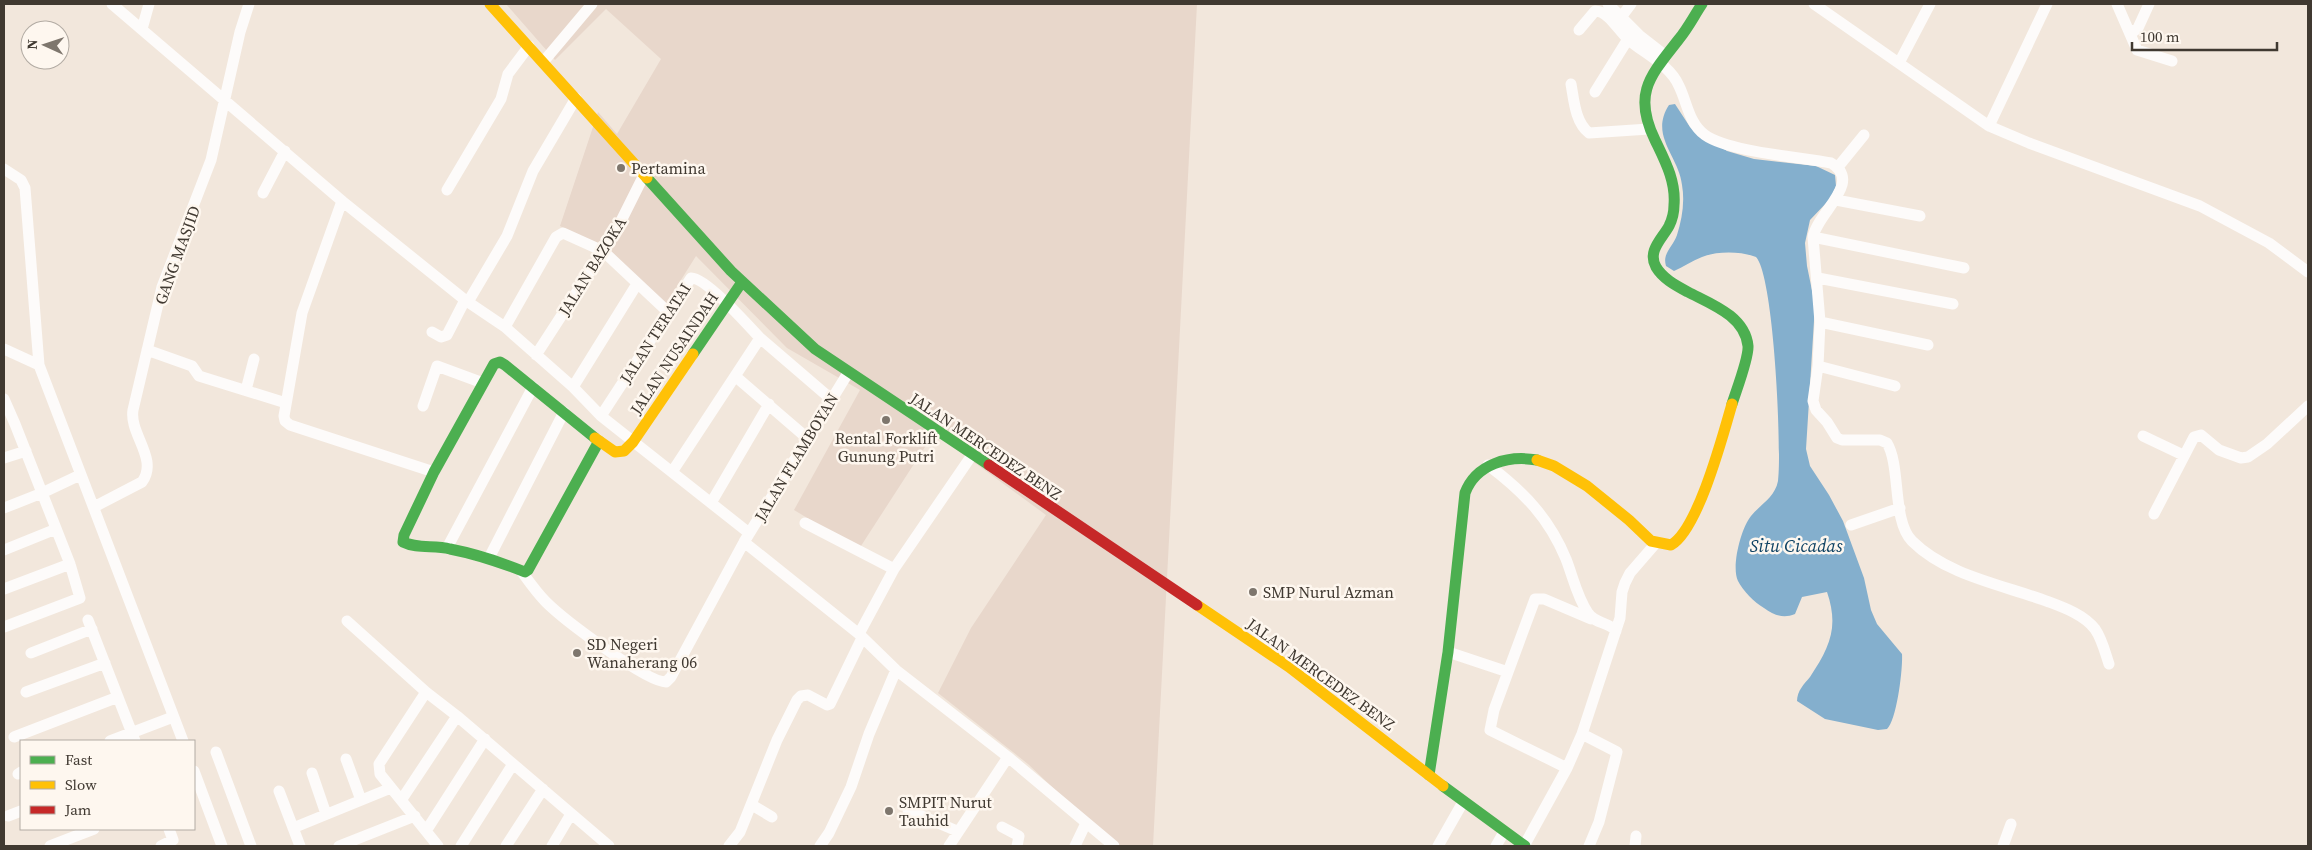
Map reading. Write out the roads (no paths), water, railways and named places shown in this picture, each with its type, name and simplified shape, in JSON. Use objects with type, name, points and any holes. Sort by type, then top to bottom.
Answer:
[{"type":"street","points":[[112,4],[342,201],[466,301],[505,328],[572,387],[601,416],[711,502],[747,537],[861,636],[896,670],[1008,757],[1114,846]]},
{"type":"street","points":[[142,29],[149,4]]},
{"type":"street","name":"GANG MASJID","points":[[101,504],[142,482],[146,476],[147,462],[132,417],[162,287],[212,160],[240,32],[250,4]]},
{"type":"street","name":"JALAN MERCEDEZ BENZ","points":[[490,4],[544,61],[644,175],[742,282],[815,349],[848,373],[1289,667],[1463,802],[1525,846]]},
{"type":"street","points":[[544,61],[592,4]]},
{"type":"street","points":[[1608,4],[1663,59],[1680,86],[1693,120],[1705,135],[1743,149],[1831,163],[1838,167],[1844,175],[1842,184],[1836,200],[1816,224],[1813,236],[1818,278],[1820,322],[1818,366],[1813,401],[1816,410],[1827,422],[1837,438],[1842,440],[1880,440],[1887,443],[1900,508],[1908,536],[1913,542],[1947,567],[2033,596],[2083,618],[2094,628],[2100,638],[2109,664]]},
{"type":"street","points":[[1622,16],[1631,4]]},
{"type":"street","points":[[1429,775],[1448,652],[1463,500],[1469,481],[1488,466],[1514,459],[1546,462],[1613,506],[1651,541],[1656,543],[1673,544],[1679,540],[1700,502],[1733,406],[1748,347],[1746,332],[1741,325],[1664,276],[1654,264],[1653,250],[1670,223],[1674,198],[1671,174],[1649,129],[1644,113],[1644,93],[1648,82],[1663,59],[1679,41],[1702,4]]},
{"type":"street","points":[[1814,4],[1989,126],[2029,143],[2200,206],[2269,243],[2308,272]]},
{"type":"street","points":[[1899,63],[1930,4]]},
{"type":"street","points":[[1989,126],[2047,4]]},
{"type":"street","points":[[2117,4],[2130,34],[2132,44],[2137,50],[2172,61]]},
{"type":"street","points":[[2130,34],[2138,28],[2150,4]]},
{"type":"street","points":[[1579,30],[1592,13],[1598,11],[1613,22],[1628,39],[1663,59]]},
{"type":"street","points":[[1595,92],[1628,39]]},
{"type":"street","points":[[447,190],[501,99],[508,74],[529,46]]},
{"type":"street","points":[[1571,84],[1578,118],[1584,129],[1589,133],[1649,129]]},
{"type":"street","points":[[432,332],[441,337],[447,335],[507,236],[533,171],[576,98]]},
{"type":"street","points":[[1838,167],[1864,134]]},
{"type":"street","points":[[263,193],[285,152]]},
{"type":"street","points":[[4,169],[21,180],[25,188],[39,366],[80,475],[101,504],[182,740]]},
{"type":"street","name":"JALAN BAZOKA","points":[[536,355],[614,234],[644,175]]},
{"type":"street","points":[[1836,200],[1920,216]]},
{"type":"street","points":[[342,201],[302,313],[286,403],[285,421],[290,425],[434,472]]},
{"type":"street","points":[[505,328],[558,235],[566,234],[603,251],[668,312]]},
{"type":"street","points":[[1813,236],[1964,268]]},
{"type":"street","name":"JALAN TERATAI","points":[[601,416],[688,280],[694,277],[728,304],[760,338],[831,399]]},
{"type":"street","points":[[1818,278],[1953,304]]},
{"type":"street","name":"JALAN NUSAINDAH","points":[[633,442],[742,282]]},
{"type":"street","points":[[572,387],[637,284]]},
{"type":"street","points":[[1820,322],[1928,345]]},
{"type":"street","points":[[672,472],[760,338]]},
{"type":"street","points":[[4,349],[39,366]]},
{"type":"street","points":[[147,350],[192,366],[199,376],[286,403]]},
{"type":"street","points":[[246,390],[254,359]]},
{"type":"street","points":[[599,441],[528,570],[522,572],[489,558],[447,548],[409,545],[405,544],[402,539],[434,472],[494,364],[500,362],[616,453],[623,452],[633,442]]},
{"type":"street","points":[[422,406],[437,366],[484,382]]},
{"type":"street","points":[[1818,366],[1895,386]]},
{"type":"street","name":"JALAN FLAMBOYAN","points":[[522,572],[548,604],[610,652],[633,668],[660,682],[666,682],[671,677],[747,537],[848,373]]},
{"type":"street","points":[[735,376],[807,438]]},
{"type":"street","points":[[447,548],[533,387]]},
{"type":"street","points":[[4,400],[16,424],[70,564],[80,595],[78,600],[4,627]]},
{"type":"street","points":[[711,502],[769,404]]},
{"type":"street","points":[[2154,514],[2194,437],[2198,435],[2227,454],[2242,458],[2255,455],[2308,406]]},
{"type":"street","points":[[489,558],[564,412]]},
{"type":"street","points":[[4,428],[16,424]]},
{"type":"street","points":[[2143,436],[2183,455]]},
{"type":"street","points":[[4,458],[26,451]]},
{"type":"street","points":[[729,846],[740,832],[752,805],[754,793],[797,700],[801,696],[808,695],[827,705],[830,704],[894,569],[972,455]]},
{"type":"street","points":[[1488,466],[1525,494],[1539,511],[1562,551],[1579,598],[1593,620]]},
{"type":"street","points":[[4,508],[80,475]]},
{"type":"street","points":[[1851,525],[1900,508]]},
{"type":"street","points":[[805,523],[894,569]]},
{"type":"street","points":[[4,550],[56,529]]},
{"type":"street","points":[[1525,846],[1567,768],[1582,734],[1620,618],[1622,592],[1625,583],[1630,573],[1656,543]]},
{"type":"street","points":[[4,589],[70,564]]},
{"type":"street","points":[[1567,768],[1490,730],[1494,710],[1531,607],[1537,598],[1614,628],[1616,631]]},
{"type":"street","points":[[347,621],[426,692],[485,739],[572,814],[602,844]]},
{"type":"street","points":[[31,653],[90,625],[134,737]]},
{"type":"street","points":[[1448,652],[1508,672]]},
{"type":"street","points":[[26,692],[105,663]]},
{"type":"street","points":[[820,846],[829,833],[851,787],[869,734],[896,670]]},
{"type":"street","points":[[426,692],[379,764],[380,774],[438,846]]},
{"type":"street","points":[[14,737],[118,697]]},
{"type":"street","points":[[402,799],[457,716]]},
{"type":"street","points":[[116,740],[134,737],[174,717]]},
{"type":"street","points":[[1582,734],[1615,750],[1617,754],[1599,822],[1589,846]]},
{"type":"street","points":[[426,831],[485,739]]},
{"type":"street","points":[[216,752],[251,846]]},
{"type":"street","points":[[949,846],[957,831],[1008,757]]},
{"type":"street","points":[[346,759],[361,800]]},
{"type":"street","points":[[461,846],[513,764]]},
{"type":"street","points":[[312,773],[326,814]]},
{"type":"street","points":[[195,774],[222,846]]},
{"type":"street","points":[[293,828],[391,788]]},
{"type":"street","points":[[506,846],[543,789]]},
{"type":"street","points":[[279,791],[300,846]]},
{"type":"street","points":[[1438,846],[1463,802]]},
{"type":"street","points":[[752,805],[772,817]]},
{"type":"street","points":[[908,810],[957,831]]},
{"type":"street","points":[[8,816],[20,811]]},
{"type":"street","points":[[552,846],[572,814]]},
{"type":"street","points":[[339,846],[415,816]]},
{"type":"street","points":[[1075,846],[1086,823]]},
{"type":"street","points":[[2003,846],[2011,824]]},
{"type":"street","points":[[1002,827],[1019,836],[1017,846]]},
{"type":"street","points":[[50,846],[62,844],[92,830]]},
{"type":"street","points":[[161,846],[173,840],[169,830]]},
{"type":"street","points":[[1496,846],[1504,832]]},
{"type":"water","name":"Situ Cicadas","points":[[1675,104],[1690,127],[1727,151],[1754,159],[1816,166],[1835,175],[1836,186],[1830,199],[1810,220],[1805,243],[1807,266],[1815,305],[1806,449],[1810,466],[1843,521],[1864,578],[1871,610],[1877,624],[1902,654],[1900,682],[1894,715],[1887,729],[1878,730],[1825,719],[1797,701],[1803,685],[1823,656],[1830,636],[1832,616],[1827,592],[1802,597],[1795,614],[1779,616],[1756,603],[1738,581],[1736,557],[1744,529],[1751,516],[1774,492],[1778,481],[1778,401],[1768,296],[1762,271],[1756,257],[1736,253],[1721,253],[1702,257],[1674,271],[1666,266],[1665,257],[1677,235],[1683,204],[1680,175],[1667,146],[1662,126],[1669,105]]},
{"type":"place","name":"Pertamina","points":[[621,168]]},
{"type":"place","name":"Rental Forklift Gunung Putri","points":[[886,420]]},
{"type":"place","name":"SMP Nurul Azman","points":[[1253,592]]},
{"type":"place","name":"SD Negeri Wanaherang 06","points":[[577,653]]},
{"type":"place","name":"SMPIT Nurut Tauhid","points":[[889,811]]}]
